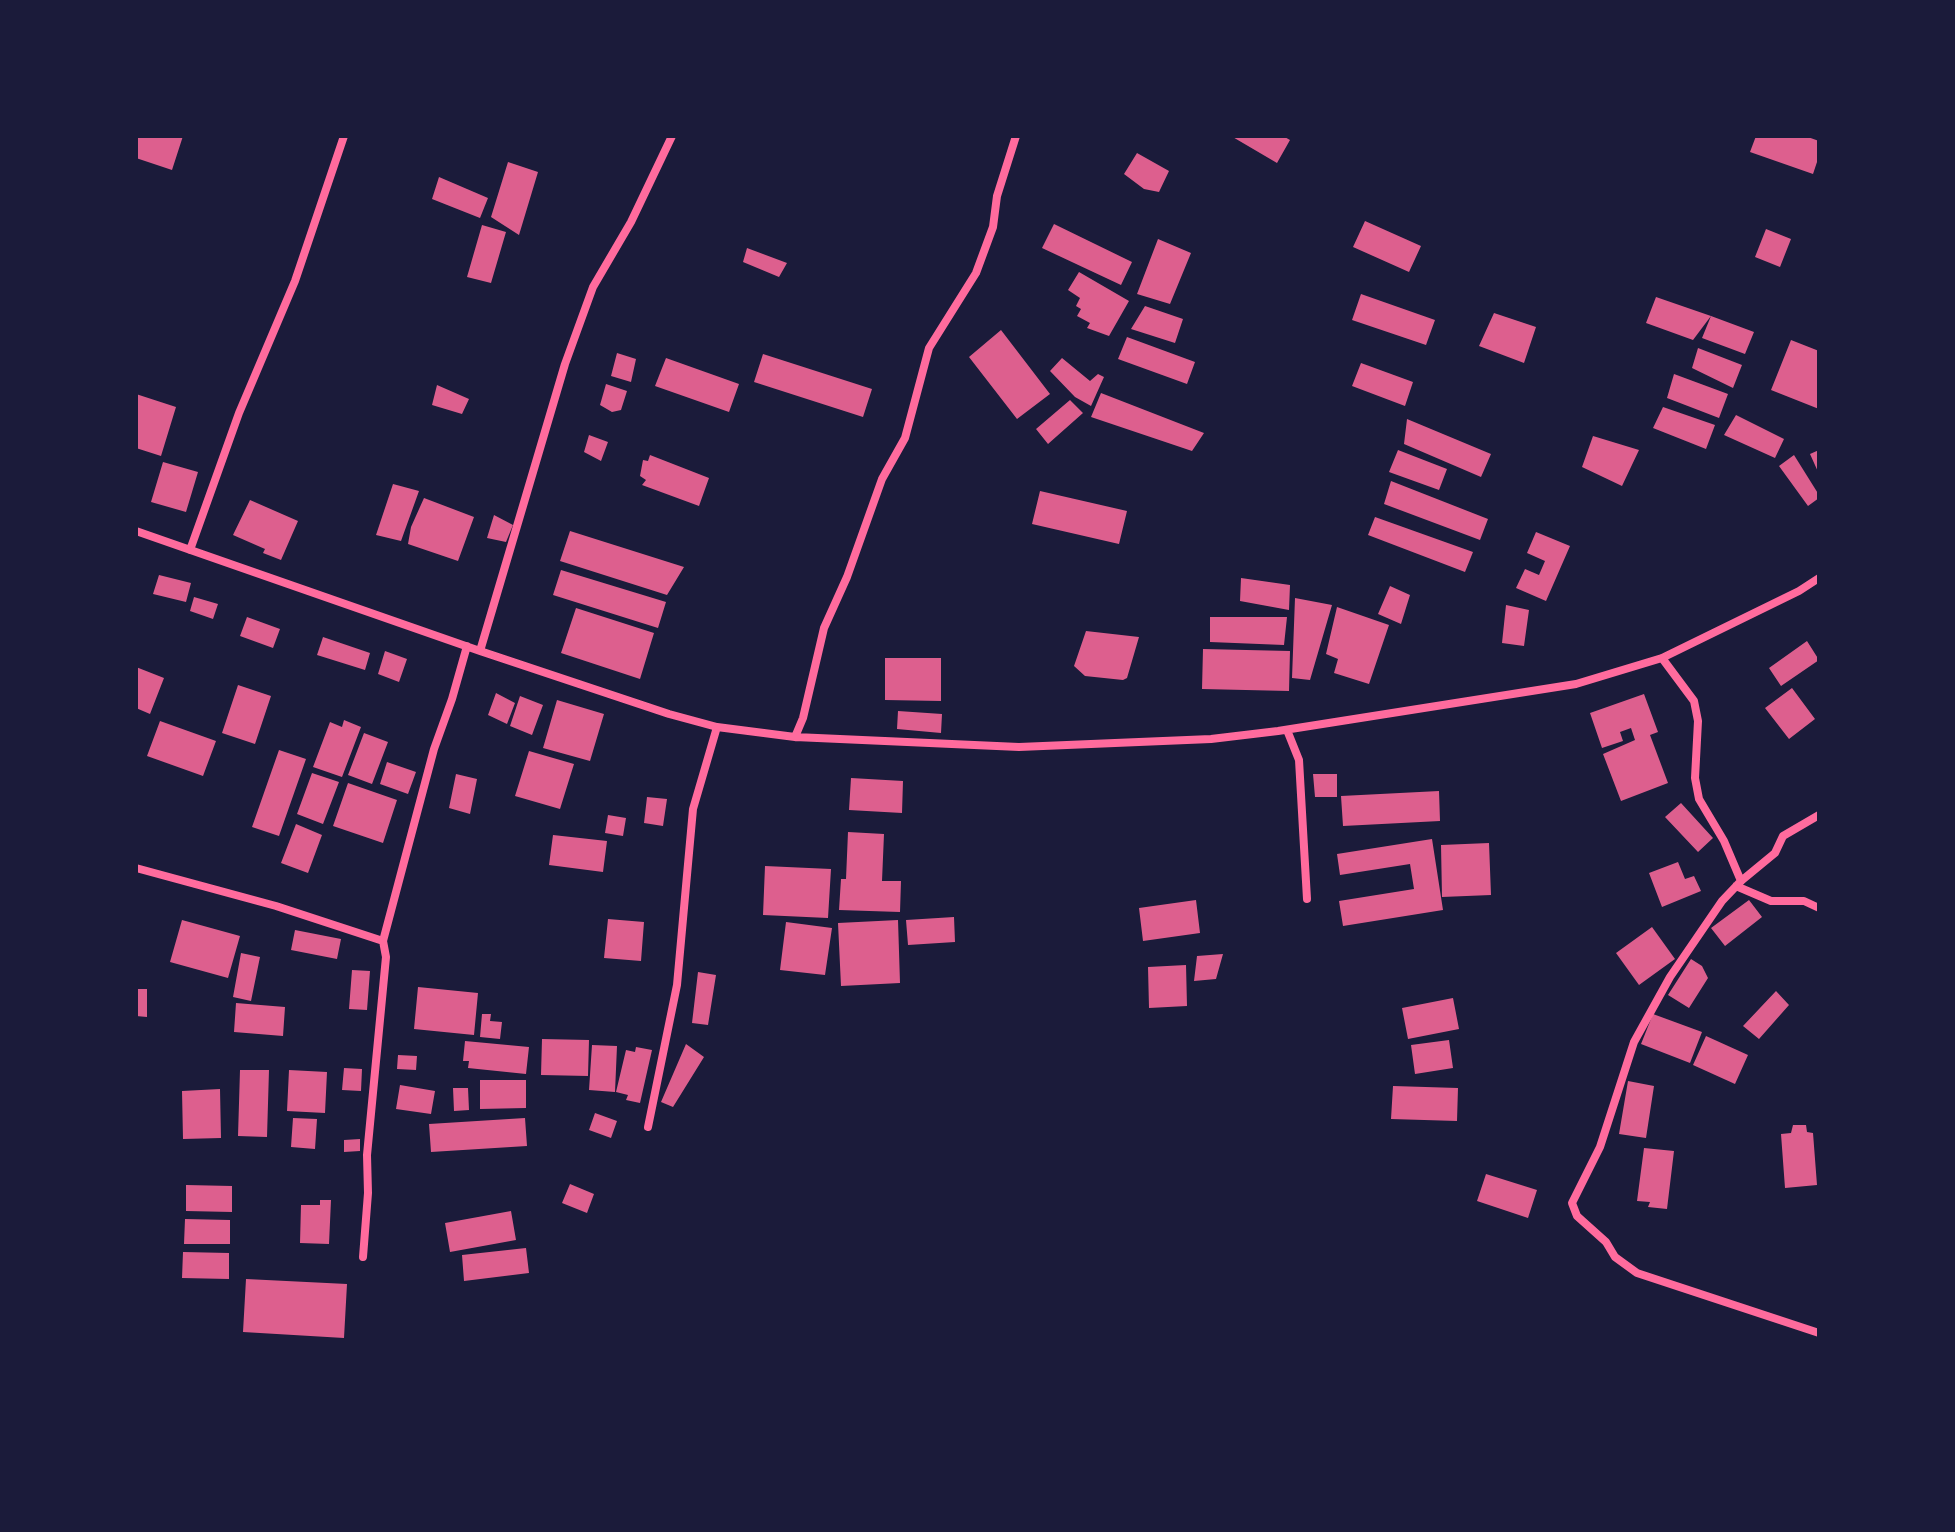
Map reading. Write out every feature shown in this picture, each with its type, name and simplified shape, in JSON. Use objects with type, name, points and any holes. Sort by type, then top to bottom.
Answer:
[{"type":"street","points":[[190,550],[239,413],[295,281],[344,136]]},
{"type":"street","points":[[480,651],[565,364],[593,287],[631,222],[672,136]]},
{"type":"street","points":[[795,737],[803,718],[824,628],[847,577],[882,479],[905,438],[929,348],[976,273],[993,227],[997,196],[1016,136]]},
{"type":"street","points":[[136,531],[480,651],[717,727],[795,737],[1019,747],[1211,739],[1287,730],[1576,684],[1662,658],[1799,591],[1819,578]]},
{"type":"street","points":[[363,1257],[368,1193],[367,1155],[386,957],[383,941],[438,737],[467,646]]},
{"type":"street","points":[[1662,658],[1694,701],[1698,721],[1695,778],[1699,799],[1724,841],[1738,884],[1771,901],[1804,901],[1819,908]]},
{"type":"street","points":[[648,1127],[677,985],[693,809],[717,727]]},
{"type":"street","points":[[1287,730],[1299,760],[1307,899]]},
{"type":"street","points":[[1819,815],[1783,836],[1775,853],[1722,901],[1670,977],[1634,1042],[1600,1147],[1572,1203],[1577,1216],[1606,1242],[1615,1257],[1637,1273],[1819,1333]]},
{"type":"street","points":[[136,868],[276,906],[383,941]]},
{"type":"building","points":[[137,136],[183,136],[172,170],[136,158]]},
{"type":"building","points":[[1231,136],[1283,136],[1290,140],[1277,163]]},
{"type":"building","points":[[1756,136],[1805,136],[1819,141],[1819,156],[1813,174],[1750,152]]},
{"type":"building","points":[[1137,153],[1169,171],[1159,192],[1144,189],[1124,174]]},
{"type":"building","points":[[508,162],[538,172],[519,235],[491,217]]},
{"type":"building","points":[[439,177],[488,198],[480,218],[432,199]]},
{"type":"building","points":[[1365,221],[1421,246],[1409,272],[1353,247]]},
{"type":"building","points":[[1054,224],[1132,262],[1121,285],[1042,248]]},
{"type":"building","points":[[482,225],[506,232],[491,283],[467,277]]},
{"type":"building","points":[[1766,229],[1791,239],[1780,267],[1755,257]]},
{"type":"building","points":[[1158,239],[1191,253],[1170,304],[1137,294]]},
{"type":"building","points":[[747,248],[787,263],[779,277],[743,262]]},
{"type":"building","points":[[1079,272],[1129,301],[1109,336],[1087,328],[1090,323],[1077,316],[1081,309],[1076,306],[1080,298],[1068,290]]},
{"type":"building","points":[[1361,294],[1435,320],[1426,345],[1352,320]]},
{"type":"building","points":[[1656,297],[1711,316],[1693,340],[1646,323]]},
{"type":"building","points":[[1145,306],[1183,319],[1175,343],[1131,329]]},
{"type":"building","points":[[1494,313],[1536,327],[1524,363],[1479,346]]},
{"type":"building","points":[[1711,316],[1754,332],[1745,354],[1702,338]]},
{"type":"building","points":[[1001,330],[1050,394],[1017,419],[969,357]]},
{"type":"building","points":[[1127,337],[1195,362],[1187,384],[1118,359]]},
{"type":"building","points":[[1791,340],[1819,351],[1819,409],[1771,390]]},
{"type":"building","points":[[1698,348],[1742,365],[1733,388],[1692,368]]},
{"type":"building","points":[[617,353],[636,359],[631,382],[611,376]]},
{"type":"building","points":[[763,354],[872,389],[863,417],[754,382]]},
{"type":"building","points":[[666,358],[739,384],[729,412],[655,386]]},
{"type":"building","points":[[1062,358],[1090,381],[1098,374],[1104,377],[1091,406],[1075,397],[1050,371]]},
{"type":"building","points":[[1361,363],[1413,382],[1405,406],[1352,386]]},
{"type":"building","points":[[1674,374],[1728,394],[1719,418],[1667,398]]},
{"type":"building","points":[[606,384],[627,391],[621,410],[612,412],[600,405]]},
{"type":"building","points":[[437,385],[469,399],[462,414],[432,405]]},
{"type":"building","points":[[1101,393],[1204,433],[1192,451],[1091,417]]},
{"type":"building","points":[[136,394],[176,407],[161,456],[136,448]]},
{"type":"building","points":[[1070,400],[1083,413],[1048,444],[1036,429]]},
{"type":"building","points":[[1663,407],[1715,425],[1706,449],[1653,428]]},
{"type":"building","points":[[1736,415],[1784,439],[1775,458],[1724,435]]},
{"type":"building","points":[[1407,419],[1491,454],[1481,477],[1404,444]]},
{"type":"building","points":[[589,435],[608,442],[601,461],[584,452]]},
{"type":"building","points":[[1593,436],[1639,450],[1622,486],[1582,467]]},
{"type":"building","points":[[1398,450],[1447,469],[1439,490],[1389,472]]},
{"type":"building","points":[[1819,450],[1819,474],[1810,454]]},
{"type":"building","points":[[650,455],[709,478],[699,506],[642,485],[646,480],[640,476],[643,460],[648,461]]},
{"type":"building","points":[[1794,455],[1819,495],[1808,506],[1779,466]]},
{"type":"building","points":[[163,462],[198,472],[186,512],[151,502]]},
{"type":"building","points":[[1391,481],[1488,519],[1480,540],[1384,504]]},
{"type":"building","points":[[393,484],[419,491],[401,541],[376,535]]},
{"type":"building","points":[[1040,491],[1127,511],[1119,544],[1032,524]]},
{"type":"building","points":[[424,498],[474,517],[458,561],[408,544],[411,527]]},
{"type":"building","points":[[250,500],[298,521],[281,560],[233,535]]},
{"type":"building","points":[[494,515],[513,525],[506,542],[487,538]]},
{"type":"building","points":[[1375,517],[1473,552],[1465,572],[1368,535]]},
{"type":"building","points":[[570,531],[684,567],[667,595],[560,561]]},
{"type":"building","points":[[1536,532],[1570,546],[1546,601],[1516,588],[1525,569],[1539,575],[1545,561],[1527,553]]},
{"type":"building","points":[[561,570],[666,602],[658,628],[553,595]]},
{"type":"building","points":[[159,575],[191,583],[186,602],[153,594]]},
{"type":"building","points":[[1241,578],[1290,585],[1289,610],[1240,601]]},
{"type":"building","points":[[1390,586],[1410,595],[1401,624],[1378,614]]},
{"type":"building","points":[[194,597],[218,604],[213,619],[190,611]]},
{"type":"building","points":[[1295,598],[1332,605],[1310,680],[1292,678]]},
{"type":"building","points":[[1506,605],[1529,610],[1524,646],[1502,643]]},
{"type":"building","points":[[1337,607],[1389,625],[1369,684],[1334,673],[1338,659],[1326,654]]},
{"type":"building","points":[[576,608],[654,633],[640,679],[561,653]]},
{"type":"building","points":[[247,617],[280,629],[273,648],[240,636]]},
{"type":"building","points":[[1210,617],[1287,617],[1284,645],[1210,642]]},
{"type":"building","points":[[1086,631],[1139,637],[1127,678],[1085,676],[1074,666]]},
{"type":"building","points":[[323,637],[370,653],[365,670],[317,655]]},
{"type":"building","points":[[1807,641],[1819,660],[1781,686],[1769,668]]},
{"type":"building","points":[[1203,649],[1290,651],[1289,691],[1202,689]]},
{"type":"building","points":[[385,651],[407,659],[399,682],[378,674]]},
{"type":"building","points":[[885,658],[941,658],[941,701],[885,700]]},
{"type":"building","points":[[136,667],[164,678],[150,714],[136,708]]},
{"type":"building","points":[[238,685],[271,696],[255,744],[222,733]]},
{"type":"building","points":[[1792,688],[1815,719],[1789,739],[1765,708]]},
{"type":"building","points":[[496,693],[515,703],[507,724],[488,715]]},
{"type":"building","points":[[1644,694],[1658,732],[1650,735],[1668,783],[1621,801],[1603,754],[1635,740],[1631,728],[1620,732],[1623,741],[1602,748],[1590,713]]},
{"type":"building","points":[[520,696],[543,705],[532,735],[510,726]]},
{"type":"building","points":[[557,700],[604,714],[590,761],[543,748]]},
{"type":"building","points":[[898,711],[942,714],[941,733],[897,729]]},
{"type":"building","points":[[344,720],[361,727],[342,777],[313,767],[330,722],[342,727]]},
{"type":"building","points":[[160,721],[216,741],[203,776],[147,756]]},
{"type":"building","points":[[364,733],[388,742],[372,784],[348,775]]},
{"type":"building","points":[[279,750],[306,759],[279,836],[252,827]]},
{"type":"building","points":[[529,751],[574,764],[560,809],[515,796]]},
{"type":"building","points":[[387,762],[416,772],[408,794],[380,784]]},
{"type":"building","points":[[312,773],[339,782],[323,824],[297,814]]},
{"type":"building","points":[[456,774],[477,779],[470,814],[449,808]]},
{"type":"building","points":[[1313,774],[1337,774],[1337,797],[1315,797]]},
{"type":"building","points":[[851,778],[903,781],[902,813],[849,810]]},
{"type":"building","points":[[348,783],[397,800],[383,843],[333,826]]},
{"type":"building","points":[[1439,791],[1440,821],[1343,826],[1341,796]]},
{"type":"building","points":[[647,797],[667,799],[663,826],[644,823]]},
{"type":"building","points":[[1681,803],[1713,838],[1698,852],[1665,817]]},
{"type":"building","points":[[608,815],[626,818],[623,836],[605,833]]},
{"type":"building","points":[[296,824],[322,835],[308,873],[281,863]]},
{"type":"building","points":[[848,832],[884,834],[882,881],[901,881],[900,912],[839,910],[841,879],[846,879]]},
{"type":"building","points":[[553,835],[607,841],[603,872],[549,865]]},
{"type":"building","points":[[1432,839],[1443,910],[1343,926],[1339,901],[1414,889],[1410,864],[1340,875],[1337,854]]},
{"type":"building","points":[[1489,843],[1491,895],[1442,897],[1441,845]]},
{"type":"building","points":[[1678,862],[1685,879],[1694,876],[1701,891],[1662,907],[1649,873]]},
{"type":"building","points":[[765,866],[831,869],[828,918],[763,915]]},
{"type":"building","points":[[1196,900],[1200,933],[1143,941],[1139,908]]},
{"type":"building","points":[[1749,900],[1762,917],[1725,946],[1711,928]]},
{"type":"building","points":[[954,917],[955,942],[908,945],[906,920]]},
{"type":"building","points":[[608,919],[644,922],[641,961],[604,958]]},
{"type":"building","points":[[182,920],[240,936],[228,978],[170,962]]},
{"type":"building","points":[[898,920],[900,983],[841,986],[838,923]]},
{"type":"building","points":[[786,922],[832,928],[825,975],[780,970]]},
{"type":"building","points":[[1652,927],[1675,959],[1639,985],[1616,953]]},
{"type":"building","points":[[295,930],[341,939],[337,959],[291,950]]},
{"type":"building","points":[[241,953],[260,957],[251,1001],[233,997]]},
{"type":"building","points":[[1223,954],[1216,979],[1194,981],[1197,956]]},
{"type":"building","points":[[1691,959],[1702,966],[1708,978],[1689,1008],[1668,995]]},
{"type":"building","points":[[1186,965],[1187,1006],[1149,1008],[1148,967]]},
{"type":"building","points":[[352,970],[370,971],[367,1010],[349,1009]]},
{"type":"building","points":[[698,972],[716,975],[708,1025],[692,1023]]},
{"type":"building","points":[[418,987],[478,993],[474,1035],[414,1029]]},
{"type":"building","points":[[136,989],[147,989],[147,1017],[136,1016]]},
{"type":"building","points":[[1776,991],[1789,1005],[1759,1039],[1743,1026]]},
{"type":"building","points":[[1453,998],[1459,1029],[1408,1039],[1402,1008]]},
{"type":"building","points":[[236,1003],[285,1007],[283,1036],[234,1032]]},
{"type":"building","points":[[482,1014],[491,1014],[490,1021],[502,1022],[500,1039],[480,1037]]},
{"type":"building","points":[[1653,1014],[1702,1032],[1690,1063],[1641,1044]]},
{"type":"building","points":[[1706,1036],[1748,1055],[1735,1084],[1693,1065]]},
{"type":"building","points":[[542,1039],[589,1040],[588,1076],[541,1075]]},
{"type":"building","points":[[1449,1040],[1453,1068],[1415,1074],[1411,1045]]},
{"type":"building","points":[[465,1041],[529,1047],[526,1074],[468,1068],[469,1061],[463,1061]]},
{"type":"building","points":[[686,1044],[704,1057],[673,1107],[661,1102]]},
{"type":"building","points":[[592,1045],[617,1046],[615,1092],[589,1090]]},
{"type":"building","points":[[636,1047],[652,1050],[640,1103],[626,1100],[628,1095],[616,1092],[626,1050],[635,1052]]},
{"type":"building","points":[[398,1055],[417,1056],[416,1070],[397,1069]]},
{"type":"building","points":[[344,1068],[362,1069],[361,1091],[342,1090]]},
{"type":"building","points":[[240,1070],[269,1070],[267,1137],[238,1136]]},
{"type":"building","points":[[289,1070],[327,1072],[325,1113],[287,1111]]},
{"type":"building","points":[[480,1080],[526,1080],[526,1108],[480,1109]]},
{"type":"building","points":[[1628,1081],[1654,1086],[1646,1138],[1619,1134]]},
{"type":"building","points":[[400,1085],[435,1091],[431,1114],[396,1109]]},
{"type":"building","points":[[1393,1086],[1458,1088],[1457,1121],[1391,1119]]},
{"type":"building","points":[[453,1088],[468,1088],[469,1110],[454,1111]]},
{"type":"building","points":[[220,1089],[221,1138],[183,1139],[182,1091]]},
{"type":"building","points":[[595,1113],[617,1121],[611,1138],[589,1130]]},
{"type":"building","points":[[293,1118],[317,1119],[315,1149],[291,1147]]},
{"type":"building","points":[[525,1118],[527,1146],[431,1152],[429,1124]]},
{"type":"building","points":[[1793,1125],[1806,1125],[1807,1132],[1813,1133],[1817,1185],[1785,1188],[1781,1134],[1791,1133]]},
{"type":"building","points":[[360,1139],[360,1151],[344,1152],[344,1140]]},
{"type":"building","points":[[1644,1148],[1674,1151],[1667,1209],[1648,1207],[1650,1202],[1637,1201]]},
{"type":"building","points":[[1486,1174],[1537,1190],[1528,1218],[1477,1201]]},
{"type":"building","points":[[570,1184],[594,1194],[587,1213],[562,1203]]},
{"type":"building","points":[[186,1185],[232,1186],[232,1212],[186,1211]]},
{"type":"building","points":[[320,1200],[331,1200],[329,1244],[300,1243],[301,1205],[320,1205]]},
{"type":"building","points":[[511,1211],[516,1240],[450,1252],[445,1223]]},
{"type":"building","points":[[185,1219],[230,1220],[230,1244],[184,1244]]},
{"type":"building","points":[[526,1248],[529,1273],[464,1281],[462,1255]]},
{"type":"building","points":[[183,1252],[229,1253],[229,1279],[182,1278]]},
{"type":"building","points":[[246,1279],[347,1284],[344,1338],[243,1332]]}]
